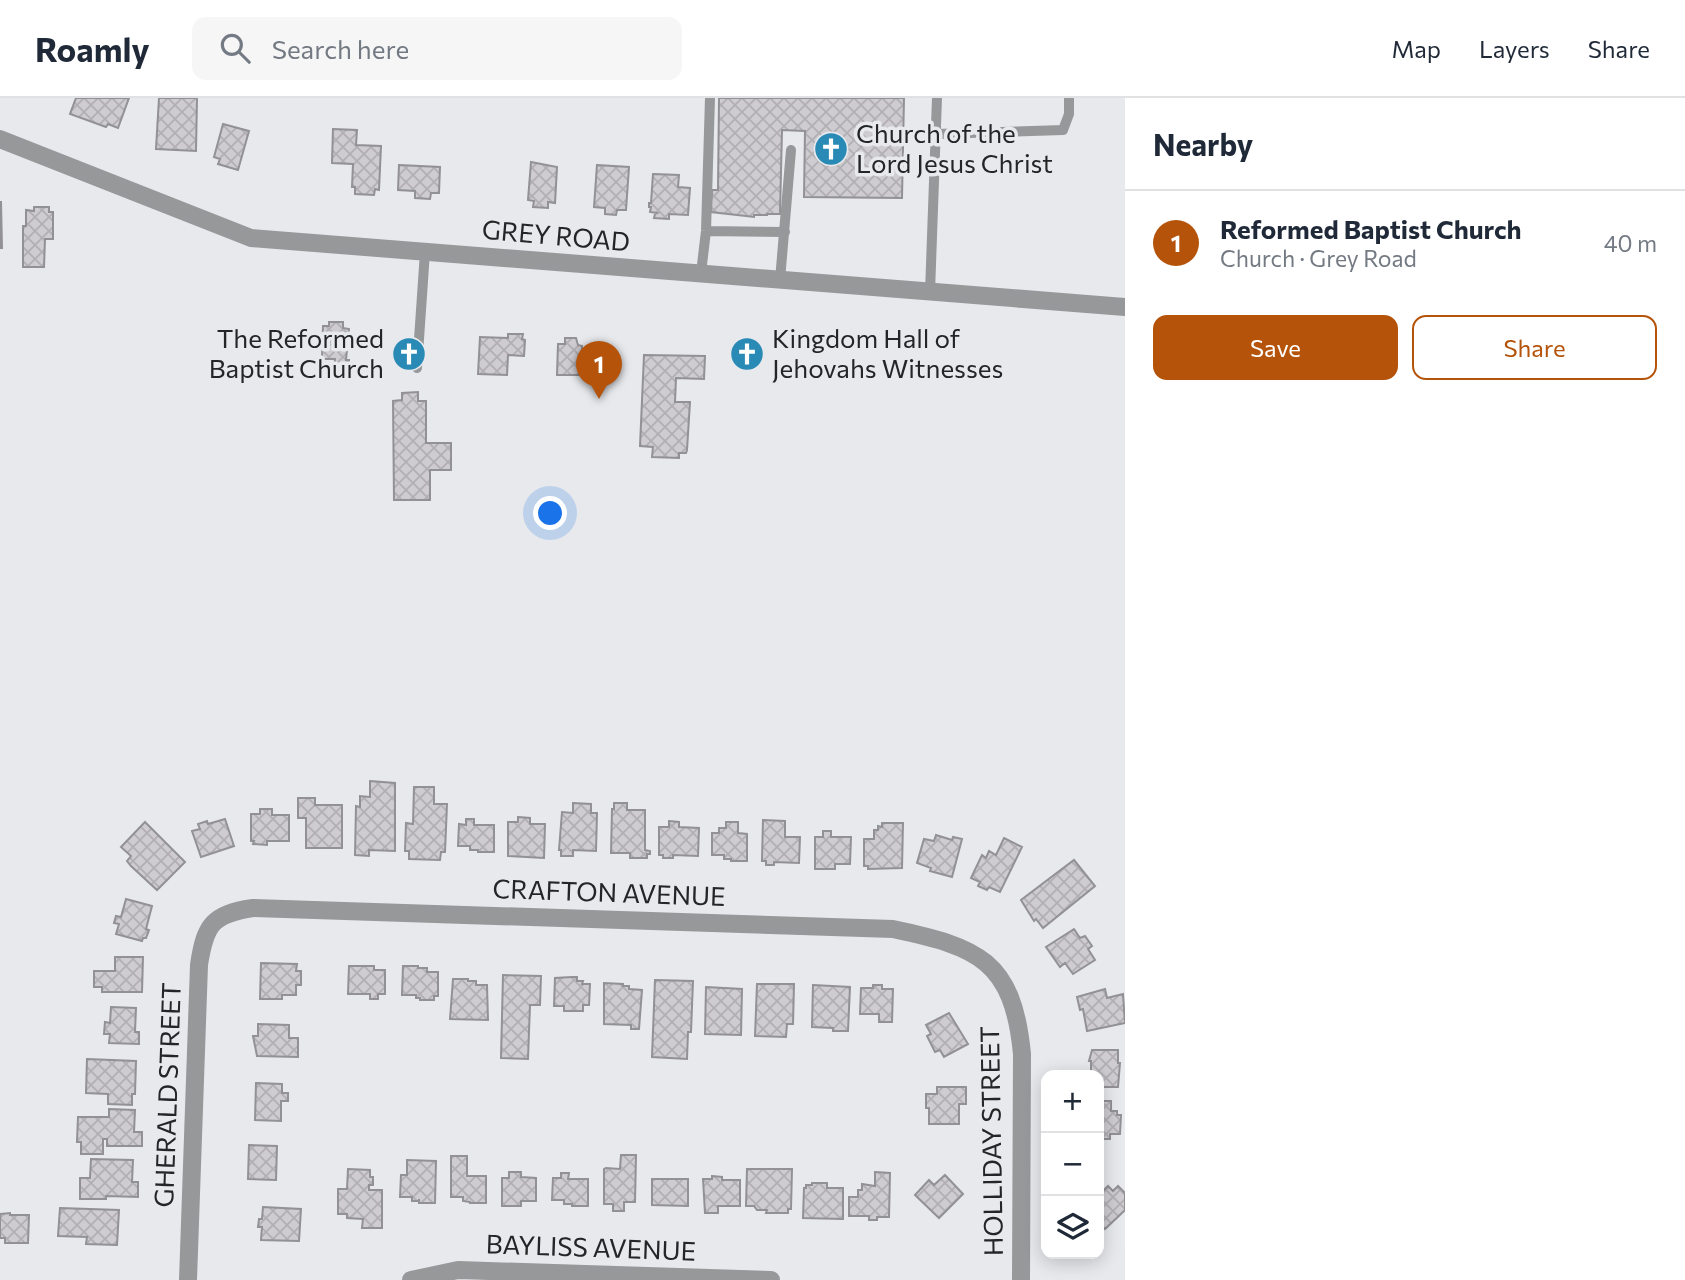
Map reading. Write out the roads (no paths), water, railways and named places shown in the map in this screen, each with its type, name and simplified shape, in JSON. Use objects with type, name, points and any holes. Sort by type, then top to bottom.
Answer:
[{"type":"street","name":"GREY ROAD","points":[[0,139],[251,238],[1125,307]]},
{"type":"street","name":"CRAFTON AVENUE","points":[[219,916],[253,908],[893,929],[939,939],[968,951],[990,966]]},
{"type":"street","name":"GHERALD STREET","points":[[188,1280],[199,965],[208,931],[219,916]]},
{"type":"street","name":"HOLLIDAY STREET","points":[[990,966],[1009,991],[1019,1020],[1021,1280]]},
{"type":"street","name":"BAYLISS AVENUE","points":[[411,1280],[458,1269],[771,1280]]},
{"type":"lane","points":[[701,274],[706,231],[710,98]]},
{"type":"lane","points":[[930,292],[937,98]]},
{"type":"lane","points":[[936,134],[1063,131],[1069,114],[1069,98]]},
{"type":"lane","points":[[780,280],[791,150]]},
{"type":"lane","points":[[706,231],[785,232]]},
{"type":"lane","points":[[417,368],[425,252]]},
{"type":"place","name":"Church of the Lord Jesus Christ","points":[[831,149]]},
{"type":"place","name":"The Reformed Baptist Church","points":[[409,354]]},
{"type":"place","name":"Kingdom Hall of Jehovahs Witnesses","points":[[747,354]]},
{"type":"place","name":"Reformed Baptist Church","points":[[599,399]]}]
